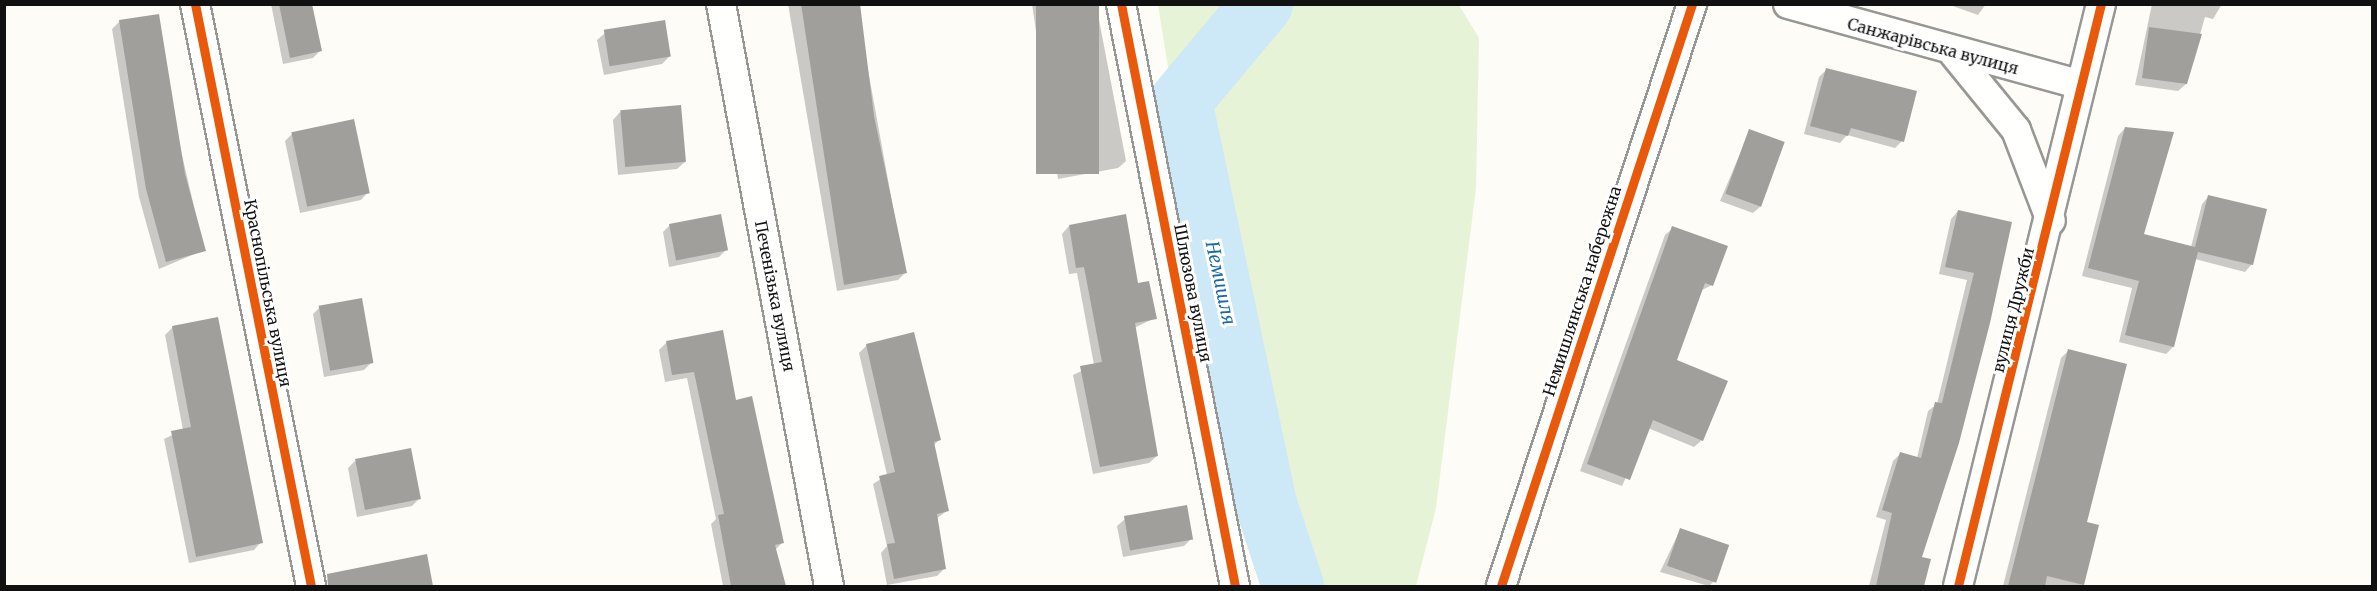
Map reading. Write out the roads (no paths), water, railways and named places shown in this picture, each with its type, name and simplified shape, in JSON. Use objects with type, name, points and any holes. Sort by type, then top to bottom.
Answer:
[{"type":"street","name":"Краснопільська вулиця","points":[[195,4],[311,586]]},
{"type":"street","name":"Печенізька вулиця","points":[[721,4],[829,586]]},
{"type":"street","name":"Шлюзова вулиця","points":[[1122,4],[1235,586]]},
{"type":"street","name":"Немишлянська набережна","points":[[1501,586],[1692,4]]},
{"type":"street","name":"Санжарівська вулиця","points":[[1788,4],[1954,54],[2078,84]]},
{"type":"street","name":"вулиця Дружби","points":[[1958,586],[2051,221],[2078,84],[2102,4]]},
{"type":"street","points":[[1954,54],[2016,130],[2051,221]]},
{"type":"waterway","name":"Немишля","points":[[1262,4],[1181,101],[1266,504],[1293,586]]}]
